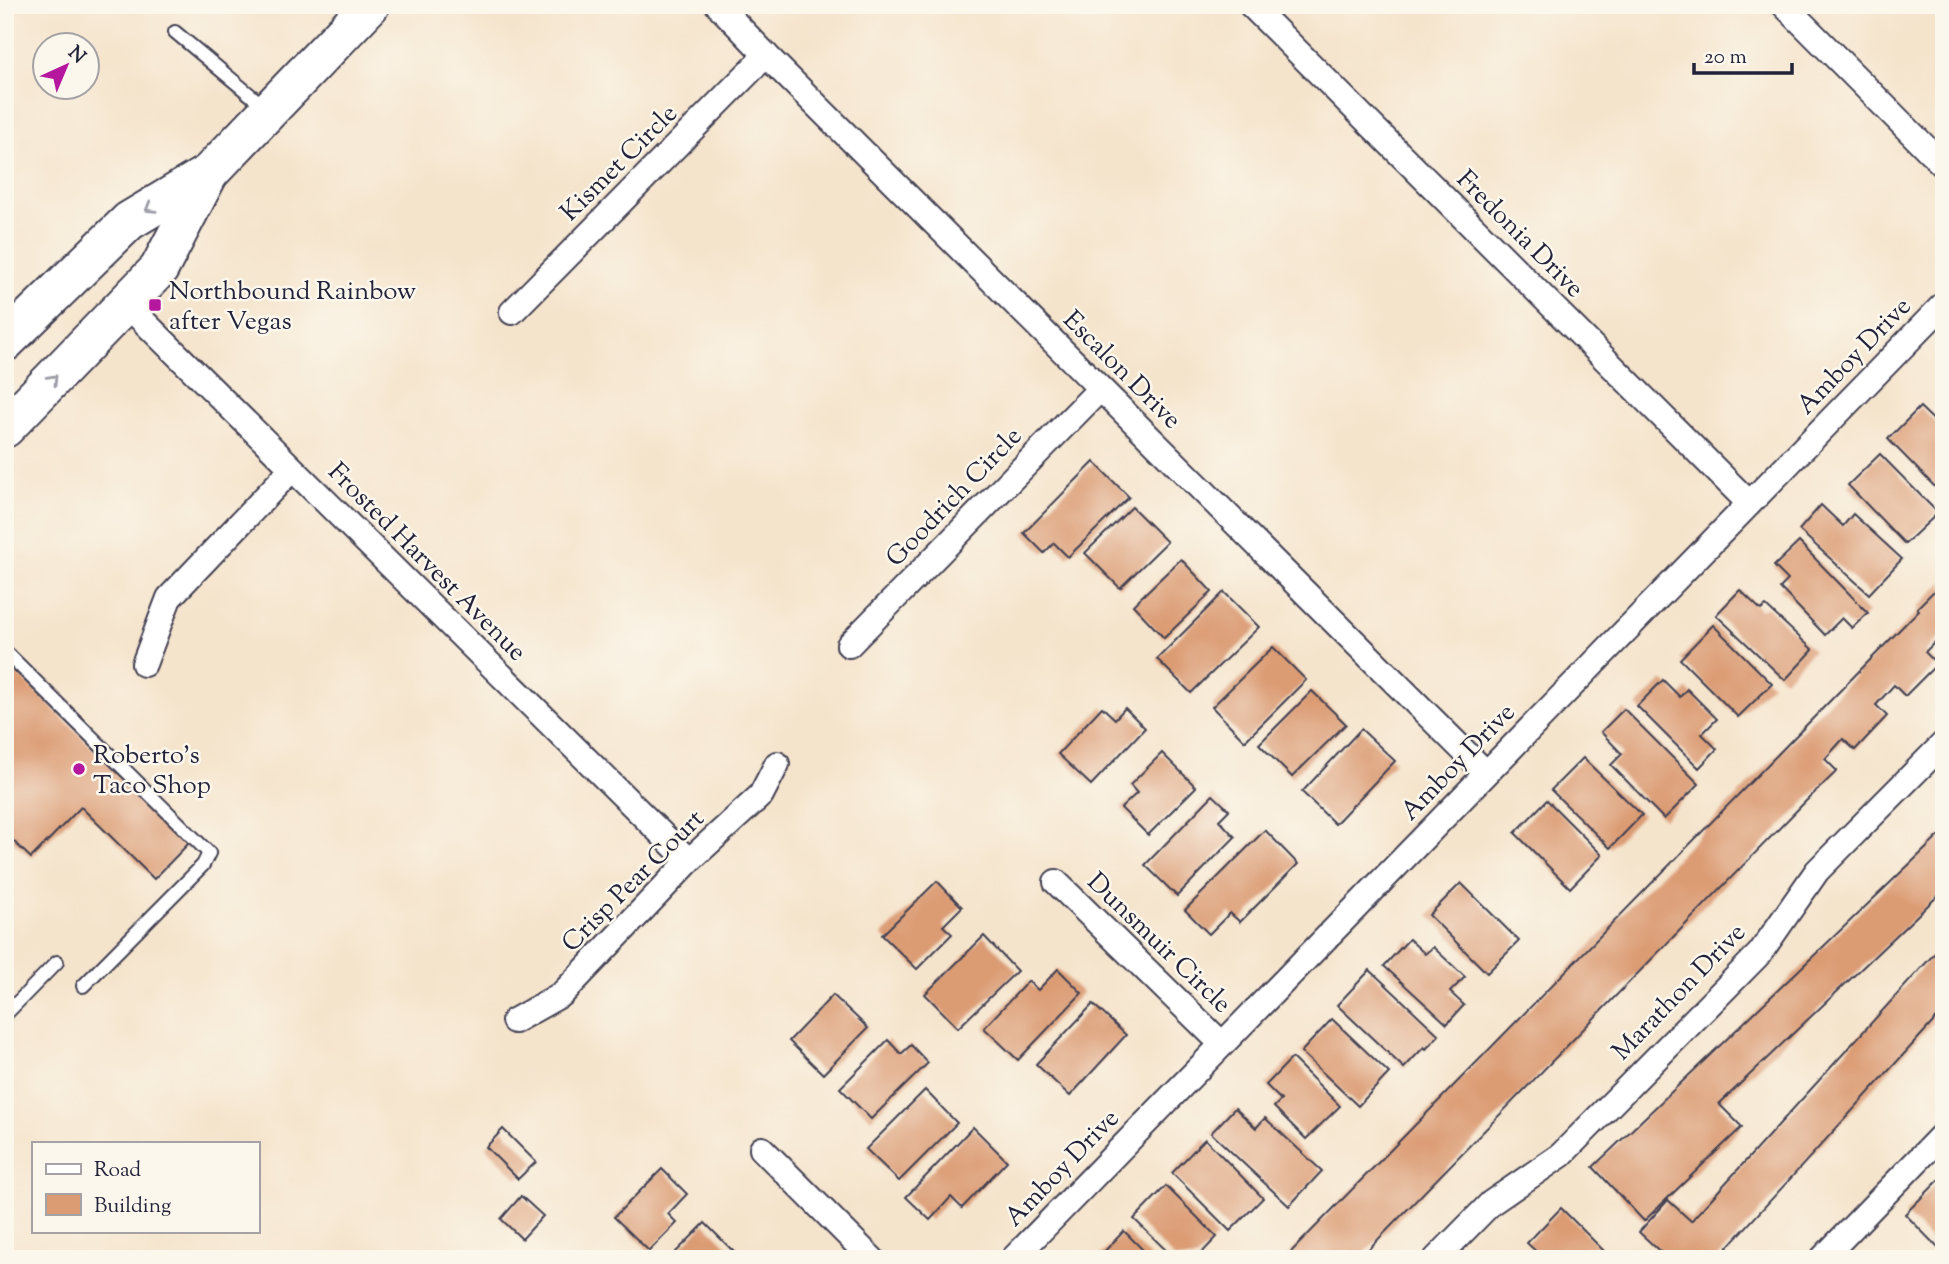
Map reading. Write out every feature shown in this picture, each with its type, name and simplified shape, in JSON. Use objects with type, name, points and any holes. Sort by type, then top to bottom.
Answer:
[{"type":"main road","points":[[5,342],[129,221],[209,173],[370,5]]},
{"type":"main road","points":[[5,428],[159,270],[209,173]]},
{"type":"street","name":"Escalon Drive","points":[[718,5],[1486,773]]},
{"type":"street","name":"Fredonia Drive","points":[[1251,5],[1749,503]]},
{"type":"street","points":[[1784,5],[1944,166]]},
{"type":"street","name":"Kismet Circle","points":[[512,312],[766,55]]},
{"type":"street","name":"Frosted Harvest Avenue","points":[[125,304],[689,861]]},
{"type":"street","name":"Amboy Drive","points":[[1013,1259],[1944,304]]},
{"type":"street","name":"Goodrich Circle","points":[[849,645],[1100,389]]},
{"type":"street","points":[[145,664],[170,598],[292,469]]},
{"type":"street","name":"Marathon Drive","points":[[1436,1259],[1492,1203],[1561,1154],[1609,1107],[1759,953],[1817,871],[1944,743]]},
{"type":"street","name":"Crisp Pear Court","points":[[514,1021],[562,994],[689,861],[761,795],[777,764]]},
{"type":"street","name":"Dunsmuir Circle","points":[[1056,883],[1222,1044]]},
{"type":"street","points":[[1822,1259],[1944,1133]]},
{"type":"street","points":[[762,1149],[872,1259]]},
{"type":"lane","points":[[175,32],[269,110]]},
{"type":"lane","points":[[5,650],[209,853],[203,865],[83,986]]},
{"type":"lane","points":[[5,1015],[57,962]]},
{"type":"building","points":[[1920,407],[1944,430],[1944,496],[1888,439]]},
{"type":"building","points":[[1880,454],[1938,513],[1905,544],[1848,485]]},
{"type":"building","points":[[1094,462],[1129,497],[1068,557],[1054,543],[1044,553],[1024,533]]},
{"type":"building","points":[[1821,505],[1843,526],[1853,514],[1902,559],[1869,594],[1799,530]]},
{"type":"building","points":[[1132,507],[1167,542],[1120,588],[1085,553]]},
{"type":"building","points":[[1799,542],[1868,613],[1852,628],[1842,618],[1825,635],[1780,588],[1788,580],[1774,566]]},
{"type":"building","points":[[1181,559],[1212,592],[1164,638],[1133,605]]},
{"type":"building","points":[[1944,581],[1944,633],[1925,652],[1937,664],[1905,696],[1894,685],[1876,705],[1887,716],[1855,750],[1843,739],[1825,759],[1837,771],[1359,1259],[1284,1259],[1919,610],[1917,608]]},
{"type":"building","points":[[1740,590],[1761,610],[1766,606],[1813,650],[1785,680],[1716,615]]},
{"type":"building","points":[[1224,592],[1259,627],[1191,693],[1157,659]]},
{"type":"building","points":[[1713,625],[1772,684],[1738,717],[1680,659]]},
{"type":"building","points":[[1273,647],[1306,680],[1245,741],[1212,707]]},
{"type":"building","name":"Roberto's Taco Shop","points":[[5,661],[189,843],[154,879],[81,807],[31,858],[5,833]]},
{"type":"building","points":[[1663,680],[1680,697],[1687,689],[1717,719],[1702,734],[1717,749],[1699,768],[1637,706]]},
{"type":"building","points":[[1312,691],[1346,724],[1292,777],[1259,744]]},
{"type":"building","points":[[1102,707],[1115,719],[1125,708],[1145,728],[1091,785],[1058,754]]},
{"type":"building","points":[[1624,709],[1699,784],[1664,819],[1611,765],[1622,754],[1601,732]]},
{"type":"building","points":[[1361,729],[1395,761],[1335,824],[1302,792]]},
{"type":"building","points":[[1162,753],[1196,787],[1148,835],[1121,808],[1137,793],[1130,785]]},
{"type":"building","points":[[1583,758],[1642,815],[1610,848],[1551,790]]},
{"type":"building","points":[[1213,795],[1229,810],[1219,820],[1235,837],[1177,896],[1145,865]]},
{"type":"building","points":[[1547,800],[1602,855],[1570,888],[1515,833]]},
{"type":"building","points":[[1265,830],[1298,864],[1240,922],[1230,913],[1209,934],[1185,910]]},
{"type":"building","points":[[1939,836],[1944,842],[1944,890],[1719,1104],[1742,1127],[1644,1221],[1593,1167]]},
{"type":"building","points":[[937,881],[962,907],[943,926],[952,934],[917,969],[882,935]]},
{"type":"building","points":[[1461,883],[1519,941],[1487,973],[1429,915]]},
{"type":"building","points":[[984,936],[1017,971],[958,1028],[925,994]]},
{"type":"building","points":[[1409,939],[1425,954],[1433,947],[1465,977],[1450,992],[1464,1005],[1447,1024],[1384,966]]},
{"type":"building","points":[[1944,943],[1944,1010],[1717,1259],[1668,1259],[1639,1232],[1668,1200],[1691,1221]]},
{"type":"building","points":[[1058,969],[1082,993],[1018,1060],[984,1028],[1028,981],[1038,990]]},
{"type":"building","points":[[1370,970],[1439,1035],[1404,1068],[1337,1005]]},
{"type":"building","points":[[833,995],[868,1028],[823,1074],[789,1041]]},
{"type":"building","points":[[1093,1004],[1126,1035],[1070,1096],[1036,1064]]},
{"type":"building","points":[[1332,1019],[1389,1073],[1358,1106],[1301,1052]]},
{"type":"building","points":[[888,1040],[901,1054],[911,1045],[928,1063],[871,1119],[840,1088]]},
{"type":"building","points":[[1292,1058],[1340,1106],[1306,1139],[1274,1107],[1281,1100],[1266,1085]]},
{"type":"building","points":[[925,1090],[957,1123],[899,1181],[866,1149]]},
{"type":"building","points":[[1235,1108],[1256,1128],[1265,1118],[1322,1171],[1289,1206],[1211,1133]]},
{"type":"building","points":[[973,1127],[1007,1161],[962,1208],[951,1197],[930,1220],[906,1197]]},
{"type":"building","points":[[503,1129],[536,1162],[518,1179],[486,1147]]},
{"type":"building","points":[[1205,1139],[1263,1198],[1230,1231],[1172,1173]]},
{"type":"building","points":[[662,1169],[687,1194],[668,1214],[677,1223],[649,1251],[614,1217]]},
{"type":"building","points":[[1944,1175],[1944,1245],[1939,1249],[1905,1214]]},
{"type":"building","points":[[1166,1186],[1217,1237],[1196,1259],[1175,1259],[1134,1219]]},
{"type":"building","points":[[521,1196],[543,1216],[522,1239],[501,1219]]},
{"type":"building","points":[[1561,1208],[1610,1257],[1608,1259],[1536,1259],[1540,1255],[1527,1243]]},
{"type":"building","points":[[705,1223],[738,1256],[736,1259],[669,1259]]},
{"type":"building","points":[[1124,1231],[1152,1259],[1097,1259]]},
{"type":"place","name":"Northbound Rainbow after Vegas","points":[[155,305]]},
{"type":"place","name":"Roberto's Taco Shop","points":[[79,769]]}]
